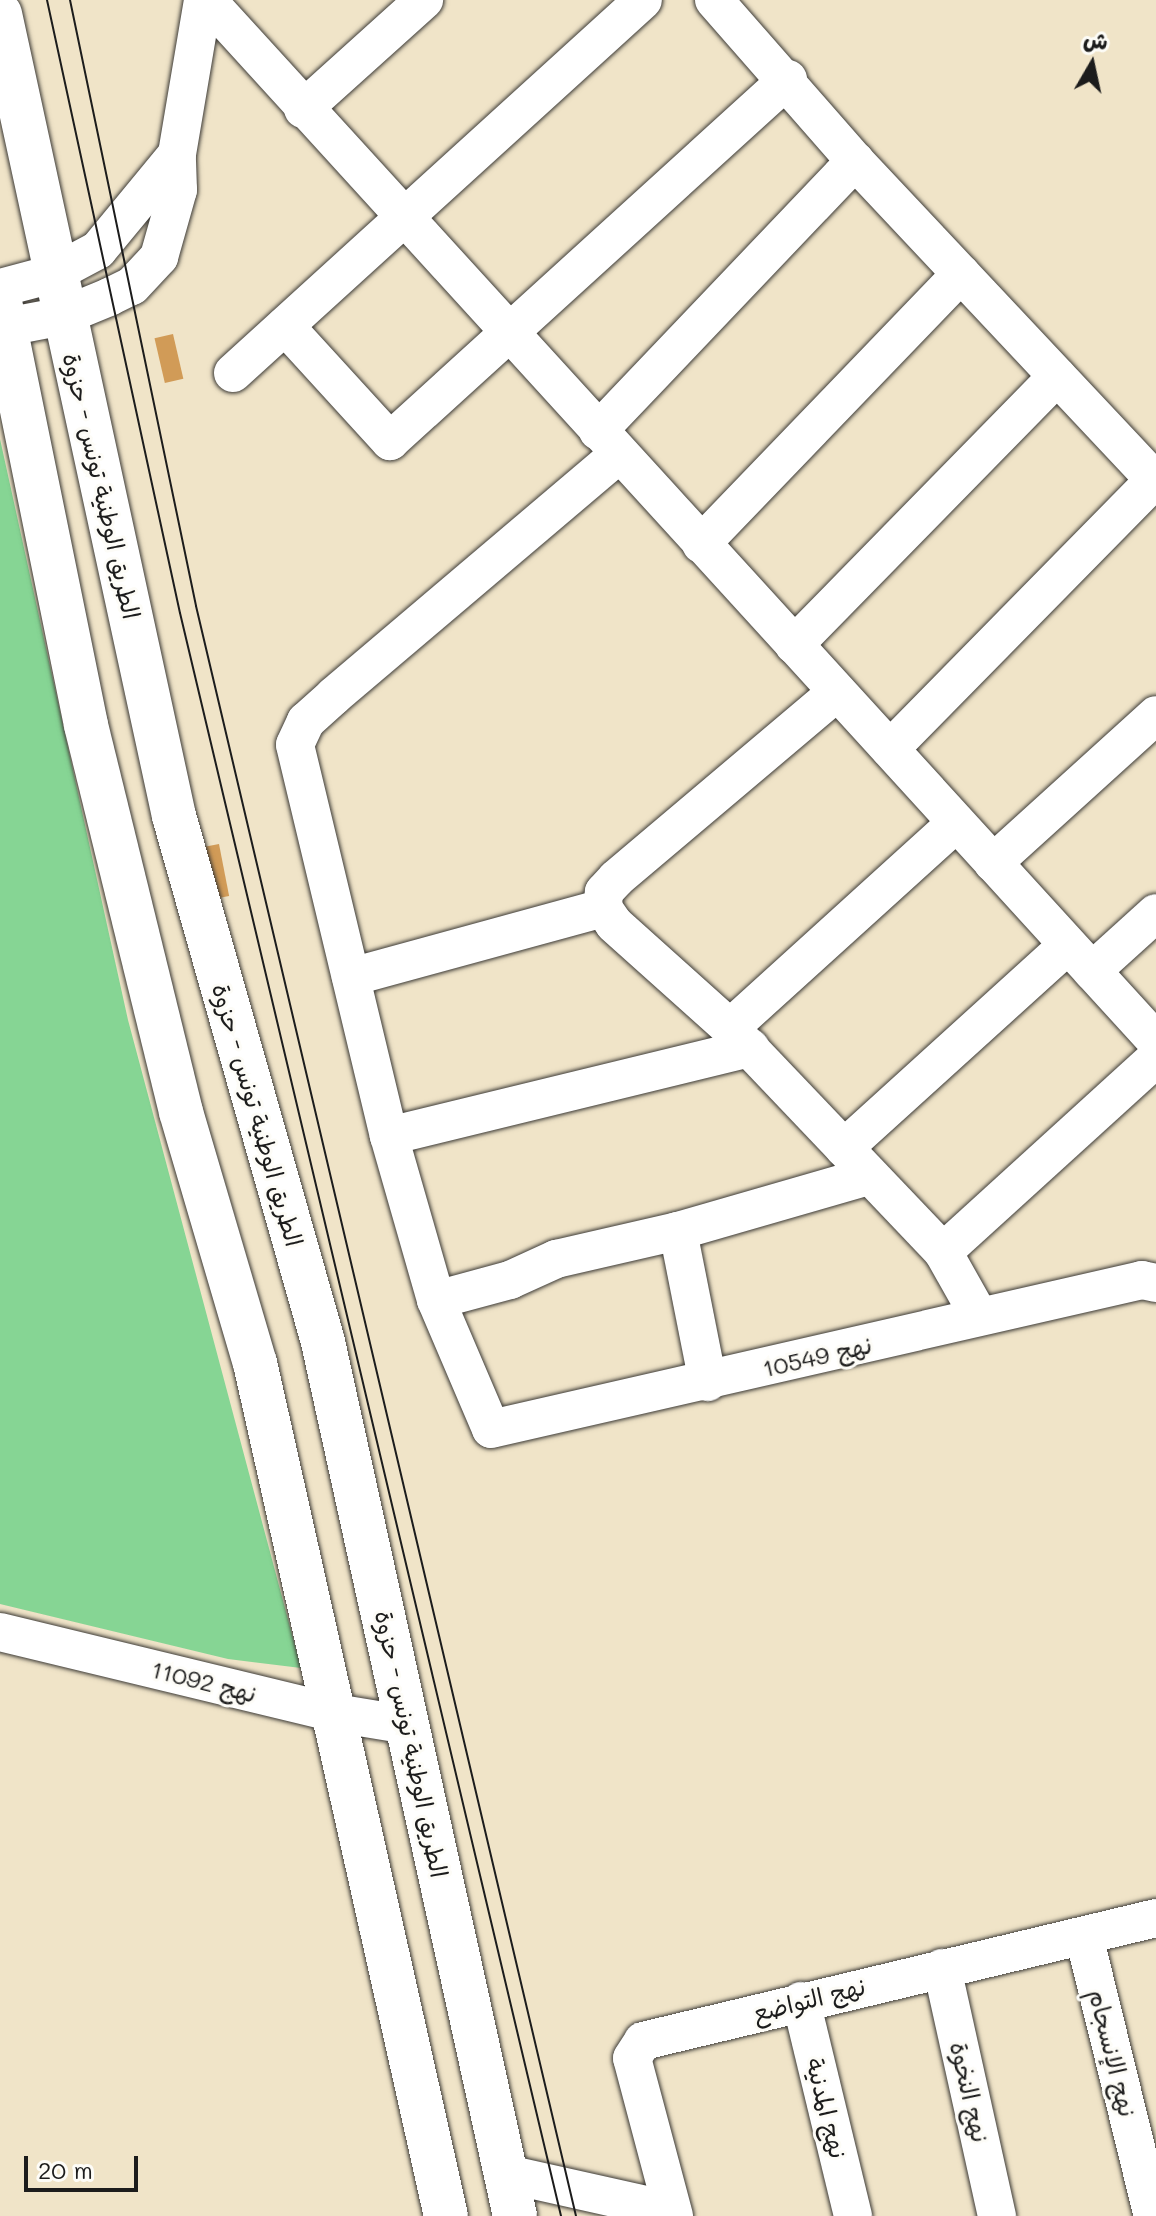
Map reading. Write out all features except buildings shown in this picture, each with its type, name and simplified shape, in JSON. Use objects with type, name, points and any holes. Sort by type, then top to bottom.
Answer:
[{"type":"highway","name":"الطريق الوطنية تونس - حزوة","points":[[0,14],[53,274],[174,816],[323,1342],[511,2195]]},
{"type":"highway","points":[[2,306],[86,725],[181,1112],[255,1363],[446,2216]]},
{"type":"street","points":[[207,0],[303,109],[1156,1041]]},
{"type":"street","points":[[2,306],[63,316],[132,286],[159,257],[177,200],[177,154],[207,0]]},
{"type":"street","points":[[303,109],[424,0]]},
{"type":"street","points":[[233,373],[643,0]]},
{"type":"street","points":[[714,0],[788,79],[855,161],[1155,481],[890,749]]},
{"type":"street","points":[[285,326],[390,441],[788,79]]},
{"type":"street","points":[[2,306],[98,250],[177,154]]},
{"type":"street","points":[[855,161],[608,442],[306,721],[295,745],[389,1136],[436,1300],[510,1280],[556,1259],[678,1231],[869,1176]]},
{"type":"street","points":[[701,544],[961,274]]},
{"type":"street","points":[[794,645],[1057,376]]},
{"type":"street","points":[[837,692],[616,879],[604,892],[603,908],[614,924],[740,1038],[943,1252],[979,1316]]},
{"type":"street","points":[[993,863],[1156,715]]},
{"type":"street","points":[[389,1136],[740,1038],[956,823]]},
{"type":"street","points":[[351,977],[603,908]]},
{"type":"street","points":[[844,1148],[1080,958],[1156,913]]},
{"type":"street","points":[[943,1252],[1156,1058]]},
{"type":"street","points":[[678,1231],[708,1382]]},
{"type":"street","name":"نهج 10549","points":[[436,1300],[491,1429],[708,1382],[979,1316],[1149,1281]]},
{"type":"street","name":"نهج 11092","points":[[0,1632],[335,1713],[408,1725]]},
{"type":"street","name":"نهج التواضع","points":[[673,2213],[632,2058],[636,2046],[801,2001],[1156,1918]]},
{"type":"street","name":"نهج الإنسجام","points":[[1084,1936],[1153,2216]]},
{"type":"street","name":"نهج النخوة","points":[[942,1968],[997,2216]]},
{"type":"street","name":"نهج المدنية","points":[[801,2001],[853,2216]]},
{"type":"street","points":[[511,2195],[673,2213]]},
{"type":"green space","points":[[0,439],[128,1020],[301,1668],[228,1659],[0,1604]]},
{"type":"tram line","points":[[47,0],[180,613],[561,2216]]},
{"type":"tram line","points":[[70,0],[196,606],[576,2216]]}]
